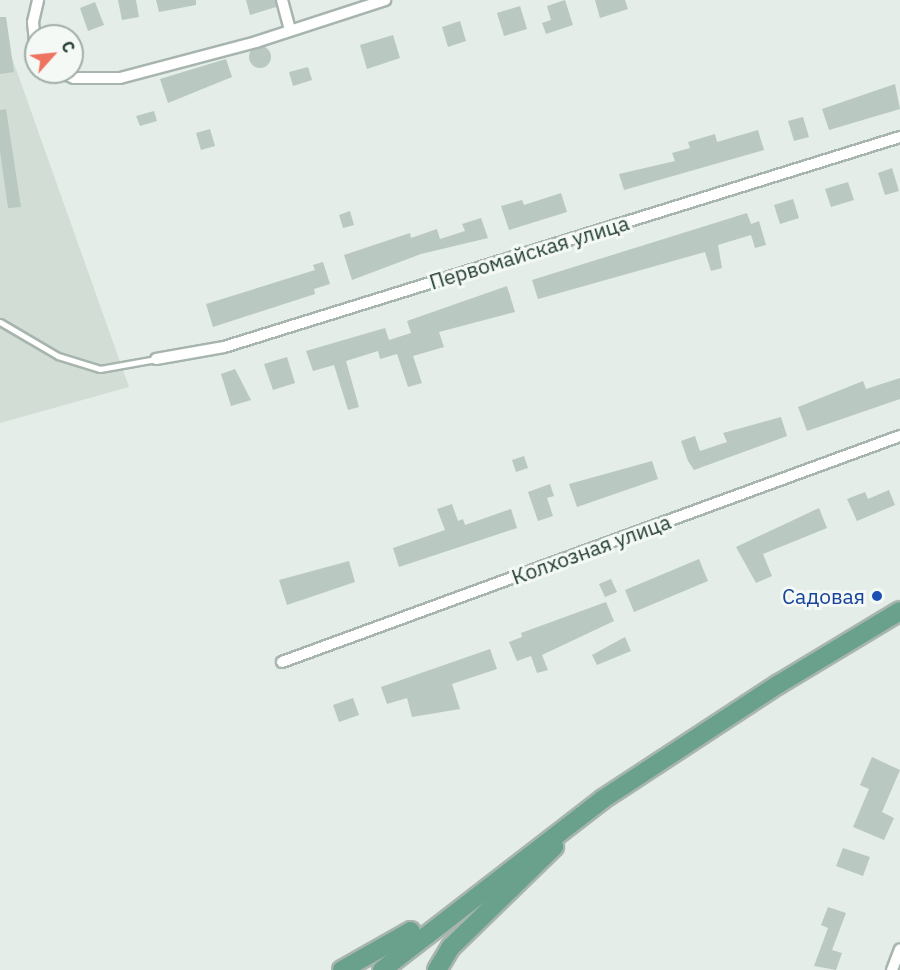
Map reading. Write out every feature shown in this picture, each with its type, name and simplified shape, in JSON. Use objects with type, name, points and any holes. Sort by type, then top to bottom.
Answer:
[{"type":"main road","points":[[382,970],[603,799],[779,684],[900,611]]},
{"type":"main road","points":[[437,970],[451,947],[603,799]]},
{"type":"main road","points":[[342,970],[383,951],[557,833]]},
{"type":"street","points":[[33,24],[38,0]]},
{"type":"street","points":[[282,0],[290,30]]},
{"type":"street","points":[[84,78],[120,78],[290,30],[385,0]]},
{"type":"street","name":"Первомайская улица","points":[[156,359],[224,347],[900,137]]},
{"type":"street","name":"Колхозная улица","points":[[282,662],[900,436]]},
{"type":"street","points":[[892,970],[900,949]]},
{"type":"lane","points":[[0,322],[58,356],[100,369],[156,359]]},
{"type":"shaded area","points":[[0,24],[129,387],[0,423]]},
{"type":"building","points":[[118,0],[136,0],[139,17],[122,20]]},
{"type":"building","points":[[156,0],[196,0],[196,5],[159,12]]},
{"type":"building","points":[[246,0],[275,0],[276,7],[250,15]]},
{"type":"building","points":[[565,0],[573,25],[546,34],[542,23],[551,20],[547,6]]},
{"type":"building","points":[[595,0],[625,0],[628,9],[600,18]]},
{"type":"building","points":[[95,2],[104,25],[88,31],[80,8]]},
{"type":"building","points":[[520,6],[527,29],[504,36],[497,13]]},
{"type":"building","points":[[0,17],[6,17],[14,72],[0,74]]},
{"type":"building","points":[[460,21],[466,41],[448,47],[442,27]]},
{"type":"building","points":[[393,35],[400,58],[367,69],[360,45]]},
{"type":"building","points":[[260,46],[268,49],[271,57],[268,65],[260,68],[252,65],[249,57],[252,49]]},
{"type":"building","points":[[226,59],[232,77],[168,103],[160,79]]},
{"type":"building","points":[[308,67],[312,80],[293,86],[289,72]]},
{"type":"building","points":[[895,84],[900,109],[829,130],[822,109]]},
{"type":"building","points":[[6,109],[21,207],[8,208],[0,151],[0,110]]},
{"type":"building","points":[[154,111],[157,121],[140,126],[136,116]]},
{"type":"building","points":[[803,117],[809,137],[794,141],[788,121]]},
{"type":"building","points":[[210,129],[215,146],[201,150],[196,133]]},
{"type":"building","points":[[758,130],[764,150],[624,190],[619,174],[675,161],[672,153],[690,148],[688,142],[715,134],[717,142]]},
{"type":"building","points":[[892,168],[899,191],[885,195],[878,173]]},
{"type":"building","points":[[848,182],[854,200],[831,207],[825,189]]},
{"type":"building","points":[[561,193],[567,212],[509,230],[501,206],[522,200],[524,205]]},
{"type":"building","points":[[793,199],[799,218],[780,224],[774,205]]},
{"type":"building","points":[[350,211],[354,225],[343,228],[339,215]]},
{"type":"building","points":[[747,213],[751,224],[759,221],[766,245],[755,248],[751,235],[718,245],[722,268],[711,271],[705,252],[538,299],[532,280]]},
{"type":"building","points":[[481,218],[488,238],[421,254],[352,280],[344,255],[410,233],[411,238],[437,229],[440,239],[465,231],[462,224]]},
{"type":"building","points":[[323,262],[330,284],[314,289],[315,294],[213,327],[206,304],[315,270],[313,265]]},
{"type":"building","points":[[507,286],[515,312],[439,332],[444,347],[413,356],[422,383],[408,387],[397,354],[380,359],[378,351],[346,361],[359,407],[348,410],[334,365],[313,371],[306,351],[385,328],[389,340],[411,333],[407,321]]},
{"type":"building","points":[[287,357],[295,383],[273,390],[264,364]]},
{"type":"building","points":[[235,369],[251,400],[231,406],[221,374]]},
{"type":"building","points":[[900,378],[900,399],[807,431],[798,407],[863,381],[866,389]]},
{"type":"building","points":[[781,417],[787,436],[694,470],[688,461],[681,441],[695,436],[700,451],[727,442],[723,433]]},
{"type":"building","points":[[524,456],[528,468],[516,472],[512,460]]},
{"type":"building","points":[[652,461],[658,479],[577,507],[569,484]]},
{"type":"building","points":[[550,484],[554,496],[547,498],[553,516],[538,521],[528,492]]},
{"type":"building","points":[[889,490],[895,505],[857,521],[847,499],[865,492],[868,499]]},
{"type":"building","points":[[452,504],[458,521],[463,519],[465,525],[511,509],[517,528],[399,567],[393,548],[445,530],[437,509]]},
{"type":"building","points":[[819,508],[827,528],[763,554],[772,576],[756,583],[736,547]]},
{"type":"building","points":[[699,559],[708,581],[634,612],[625,590]]},
{"type":"building","points":[[349,561],[355,582],[287,605],[279,580]]},
{"type":"building","points":[[611,579],[617,592],[605,597],[599,584]]},
{"type":"building","points":[[606,602],[614,621],[542,655],[548,670],[537,673],[531,656],[517,661],[509,642],[522,637],[521,633]]},
{"type":"building","points":[[625,637],[631,651],[597,665],[592,655]]},
{"type":"building","points":[[490,649],[497,669],[452,684],[460,709],[412,717],[407,698],[387,704],[381,687]]},
{"type":"building","points":[[353,698],[359,715],[339,722],[333,705]]},
{"type":"building","points":[[872,757],[900,770],[882,812],[894,818],[884,840],[853,827],[869,789],[860,785]]},
{"type":"building","points":[[843,848],[870,857],[863,876],[836,866]]},
{"type":"building","points":[[828,907],[846,913],[832,950],[842,953],[836,970],[814,966],[828,928],[821,925]]},
{"type":"place","name":"Садовая","points":[[877,596]]}]
